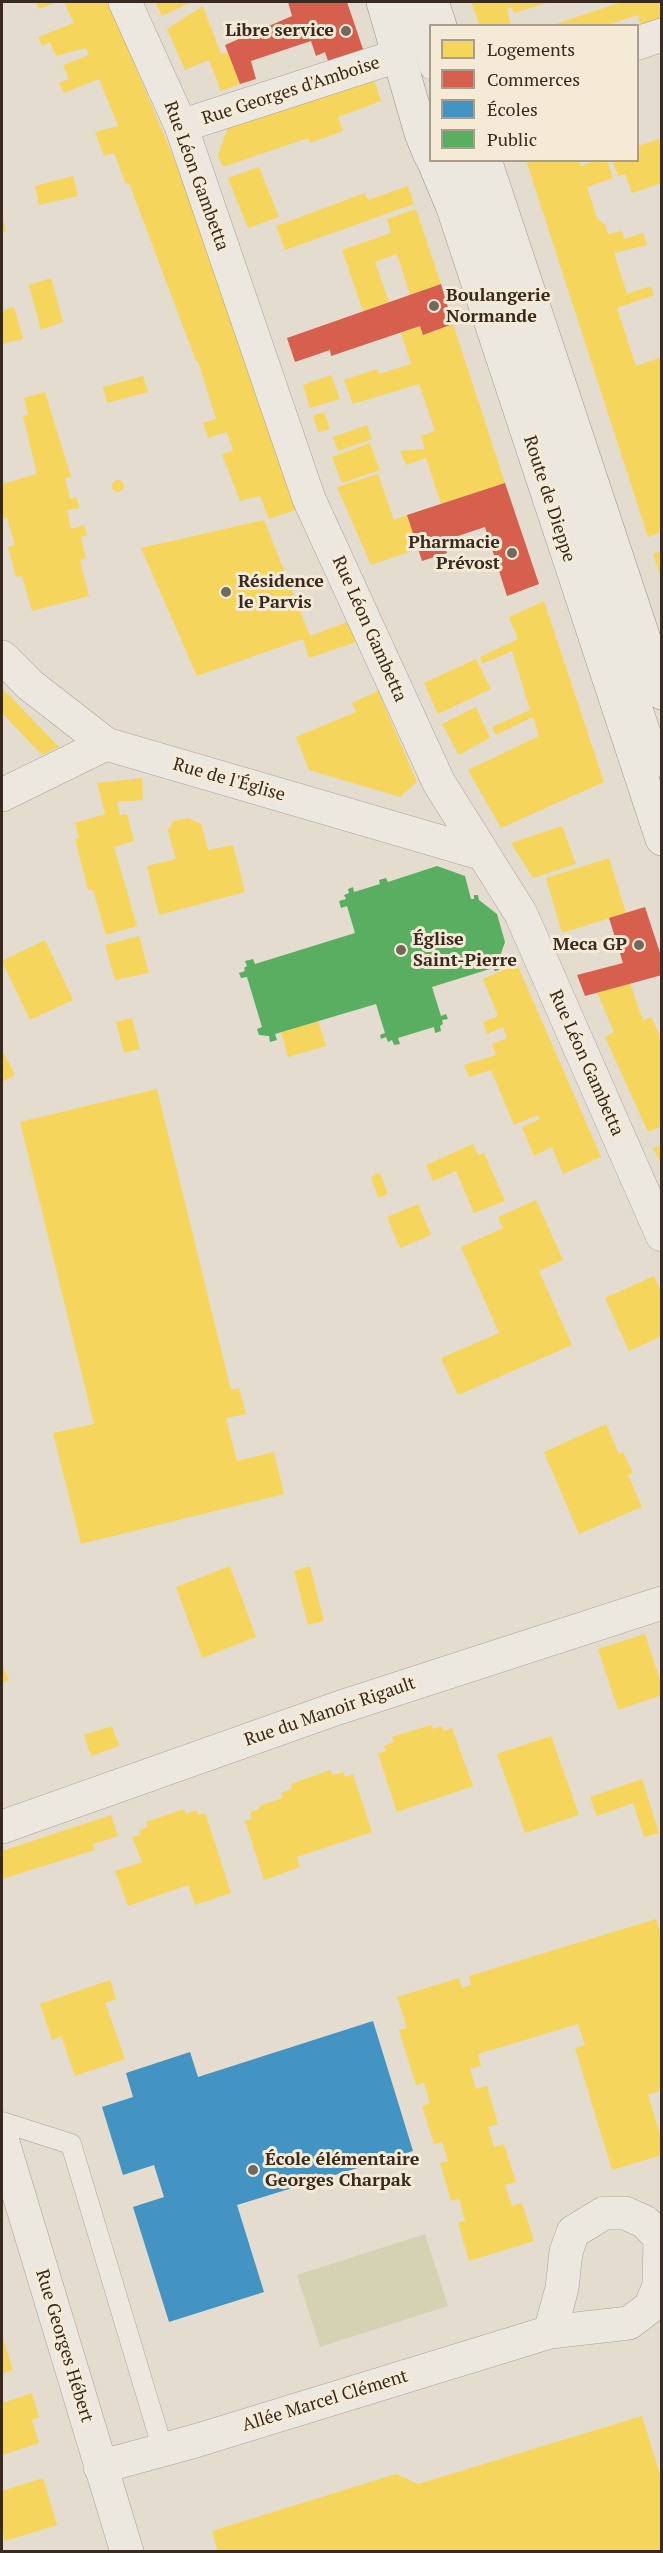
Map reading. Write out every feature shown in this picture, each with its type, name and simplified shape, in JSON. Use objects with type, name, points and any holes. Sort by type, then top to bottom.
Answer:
[{"type":"street","name":"Rue Léon Gambetta","points":[[125,2],[181,126],[309,499],[439,783],[521,914],[662,1235]]},
{"type":"street","points":[[383,2],[421,133],[429,153]]},
{"type":"street","points":[[432,2],[439,24]]},
{"type":"street","points":[[639,43],[662,35]]},
{"type":"street","name":"Rue Georges d'Amboise","points":[[181,126],[400,55]]},
{"type":"street","name":"Route de Dieppe","points":[[434,162],[457,219],[662,839]]},
{"type":"street","points":[[486,162],[662,693]]},
{"type":"street","name":"Rue de l'Église","points":[[2,657],[30,685],[106,744],[483,854]]},
{"type":"street","points":[[2,795],[106,744]]},
{"type":"street","name":"Rue du Manoir Rigault","points":[[2,1827],[338,1708],[662,1603]]},
{"type":"street","name":"Rue Georges Hébert","points":[[2,2139],[127,2552]]},
{"type":"street","name":"Allée Marcel Clément","points":[[100,2467],[163,2450],[550,2332]]},
{"type":"lane","points":[[408,2],[429,66]]},
{"type":"lane","points":[[462,162],[662,767]]},
{"type":"lane","points":[[2,2122],[71,2145],[163,2450]]},
{"type":"shaded area","points":[[425,2234],[448,2306],[320,2347],[297,2275]]},
{"type":"building: Logements","points":[[35,2],[58,2],[39,9]]},
{"type":"building: Logements","points":[[64,2],[107,2],[114,15],[187,190],[301,508],[269,519],[260,496],[240,501],[222,454],[233,451],[227,432],[208,438],[203,423],[216,419],[198,361],[196,361],[129,183],[126,184],[114,153],[104,156],[95,132],[118,126],[99,79],[64,93],[59,83],[69,79],[63,65],[89,55],[86,48],[56,56],[50,42],[42,46],[38,37],[74,23]]},
{"type":"building: Logements","points":[[155,2],[191,2],[162,16]]},
{"type":"building: Logements","points":[[471,2],[550,2],[514,13],[512,7],[507,9],[511,24],[479,24]]},
{"type":"building: Logements","points":[[622,2],[662,2],[662,21],[641,27],[638,15],[610,24],[555,24]]},
{"type":"building: Logements","points":[[203,6],[221,54],[228,53],[240,84],[221,91],[209,60],[185,70],[167,29]]},
{"type":"building: Logements","points":[[372,74],[381,101],[338,117],[343,131],[310,143],[308,138],[223,167],[218,155],[230,122]]},
{"type":"building: Logements","points":[[662,138],[662,183],[632,193],[625,174],[618,176],[613,162],[639,162],[639,146]]},
{"type":"building: Logements","points":[[527,162],[580,162],[581,166],[592,162],[608,162],[613,178],[587,187],[597,218],[606,226],[608,234],[622,231],[624,239],[643,233],[647,245],[614,253],[627,294],[651,286],[654,295],[617,308],[636,366],[662,357],[662,532],[648,537]]},
{"type":"building: Logements","points":[[259,167],[279,217],[248,228],[228,178]]},
{"type":"building: Logements","points":[[73,176],[78,196],[39,205],[35,186]]},
{"type":"building: Logements","points":[[408,186],[414,204],[285,250],[276,226],[365,193],[368,200]]},
{"type":"building: Logements","points":[[416,209],[441,284],[410,295],[397,254],[375,262],[389,302],[363,311],[342,250],[391,233],[387,219]]},
{"type":"building: Logements","points":[[2,216],[6,231],[2,232]]},
{"type":"building: Logements","points":[[51,278],[63,322],[41,330],[29,285]]},
{"type":"building: Logements","points":[[14,307],[23,339],[2,344],[2,311]]},
{"type":"building: Logements","points":[[453,324],[505,483],[441,504],[426,458],[406,465],[400,451],[425,449],[421,436],[435,431],[419,384],[353,404],[344,380],[377,369],[379,374],[411,364],[401,333],[420,326],[423,335]]},
{"type":"building: Logements","points":[[331,375],[340,399],[310,408],[303,385]]},
{"type":"building: Logements","points":[[143,376],[148,392],[107,403],[103,387]]},
{"type":"building: Logements","points":[[45,392],[71,477],[65,478],[70,499],[76,497],[80,508],[67,510],[71,529],[84,525],[87,535],[81,537],[86,558],[80,560],[89,596],[32,611],[22,576],[16,577],[8,547],[15,545],[7,518],[2,519],[2,484],[37,474],[23,416],[28,415],[24,398]]},
{"type":"building: Logements","points":[[324,412],[330,429],[318,432],[313,416]]},
{"type":"building: Logements","points":[[367,425],[372,439],[338,451],[333,437]]},
{"type":"building: Logements","points":[[370,443],[380,470],[342,483],[332,457]]},
{"type":"building: Logements","points":[[378,474],[394,520],[407,515],[418,549],[371,565],[337,487]]},
{"type":"building: Logements","points":[[120,480],[124,486],[120,492],[116,492],[112,484]]},
{"type":"building: Logements","name":"Résidence le Parvis","points":[[264,520],[310,636],[347,622],[356,642],[309,658],[303,639],[197,676],[141,548]]},
{"type":"building: Logements","points":[[662,551],[662,578],[661,578],[653,554]]},
{"type":"building: Logements","points":[[544,601],[604,782],[501,828],[468,770],[539,736],[533,717],[496,735],[492,727],[530,710],[512,651],[482,664],[480,657],[518,639],[509,617]]},
{"type":"building: Logements","points":[[476,659],[491,689],[438,714],[424,683]]},
{"type":"building: Logements","points":[[2,688],[59,747],[42,755],[2,713]]},
{"type":"building: Logements","points":[[378,691],[417,782],[400,797],[309,770],[296,737],[356,712],[352,703]]},
{"type":"building: Logements","points":[[476,707],[490,738],[459,755],[442,724]]},
{"type":"building: Logements","points":[[142,778],[143,800],[117,802],[120,815],[127,814],[134,841],[114,847],[137,926],[106,935],[93,890],[88,890],[75,839],[79,838],[75,823],[105,814],[97,783]]},
{"type":"building: Logements","points":[[188,818],[201,824],[208,850],[233,845],[245,892],[159,915],[147,866],[176,859],[168,831],[173,821]]},
{"type":"building: Logements","points":[[562,826],[576,864],[533,878],[511,843]]},
{"type":"building: Logements","points":[[609,858],[626,913],[562,933],[546,878]]},
{"type":"building: Logements","points":[[139,936],[149,973],[115,980],[105,945]]},
{"type":"building: Logements","points":[[45,940],[73,1000],[30,1020],[2,961]]},
{"type":"building: Logements","points":[[517,964],[601,1157],[563,1174],[552,1147],[534,1156],[522,1127],[540,1119],[538,1115],[514,1125],[491,1070],[469,1077],[464,1065],[496,1055],[492,1044],[507,1038],[503,1027],[487,1034],[483,1022],[498,1016],[483,979]]},
{"type":"building: Logements","points":[[630,983],[643,1020],[651,1017],[662,1040],[662,1126],[648,1132],[605,1037],[614,1032],[597,992]]},
{"type":"building: Logements","points":[[132,1018],[140,1049],[124,1053],[116,1022]]},
{"type":"building: Logements","points":[[318,1021],[326,1046],[288,1057],[281,1032]]},
{"type":"building: Logements","points":[[4,1053],[15,1075],[2,1082],[2,1054]]},
{"type":"building: Logements","points":[[157,1089],[231,1390],[239,1388],[246,1414],[226,1418],[237,1461],[274,1452],[284,1494],[81,1544],[53,1433],[94,1424],[20,1122]]},
{"type":"building: Logements","points":[[473,1144],[478,1155],[484,1153],[505,1201],[474,1213],[456,1171],[433,1181],[426,1165]]},
{"type":"building: Logements","points":[[662,1145],[662,1166],[653,1148]]},
{"type":"building: Logements","points":[[380,1173],[388,1194],[378,1198],[371,1177]]},
{"type":"building: Logements","points":[[536,1200],[563,1260],[539,1271],[572,1345],[458,1395],[441,1358],[499,1333],[461,1247],[503,1228],[498,1217]]},
{"type":"building: Logements","points":[[418,1204],[431,1235],[400,1248],[387,1217]]},
{"type":"building: Logements","points":[[654,1276],[662,1293],[662,1336],[629,1351],[605,1298]]},
{"type":"building: Logements","points":[[606,1424],[619,1454],[623,1452],[633,1473],[628,1475],[642,1507],[579,1534],[544,1452]]},
{"type":"building: Logements","points":[[230,1566],[256,1637],[202,1658],[176,1587]]},
{"type":"building: Logements","points":[[310,1566],[324,1621],[308,1625],[294,1571]]},
{"type":"building: Logements","points":[[645,1634],[662,1686],[662,1695],[618,1710],[598,1649]]},
{"type":"building: Logements","points":[[2,1664],[9,1680],[2,1683]]},
{"type":"building: Logements","points":[[431,1725],[433,1729],[442,1726],[444,1731],[452,1728],[473,1786],[397,1812],[378,1754],[386,1751],[384,1746],[394,1742],[392,1737]]},
{"type":"building: Logements","points":[[112,1726],[119,1746],[91,1756],[84,1735]]},
{"type":"building: Logements","points":[[551,1736],[579,1815],[525,1833],[497,1754]]},
{"type":"building: Logements","points":[[330,1770],[333,1775],[343,1772],[345,1777],[353,1774],[372,1832],[297,1857],[300,1867],[264,1880],[245,1821],[252,1819],[250,1812],[259,1809],[259,1806],[283,1798],[281,1793],[292,1789],[291,1784]]},
{"type":"building: Logements","points":[[642,1779],[659,1833],[644,1837],[633,1803],[597,1816],[590,1797]]},
{"type":"building: Logements","points":[[184,1809],[186,1814],[196,1810],[198,1815],[205,1813],[231,1893],[195,1905],[188,1885],[128,1906],[115,1871],[142,1862],[132,1837],[140,1835],[139,1830],[148,1827],[146,1822]]},
{"type":"building: Logements","points":[[111,1815],[118,1836],[93,1844],[95,1850],[2,1879],[2,1851]]},
{"type":"building: Logements","points":[[656,1919],[662,1937],[662,2090],[648,2095],[662,2140],[662,2155],[612,2170],[575,2048],[585,2045],[578,2024],[478,2054],[481,2066],[470,2069],[476,2089],[487,2086],[498,2124],[488,2127],[494,2147],[504,2144],[516,2182],[505,2185],[512,2206],[522,2203],[534,2241],[469,2261],[458,2223],[465,2220],[459,2199],[451,2201],[440,2163],[448,2161],[442,2142],[434,2144],[422,2106],[430,2103],[424,2083],[416,2085],[399,2030],[407,2028],[397,1997],[459,1978],[462,1988],[471,1985],[469,1976]]},
{"type":"building: Logements","points":[[110,1980],[116,1999],[105,2003],[125,2059],[75,2076],[61,2036],[52,2040],[40,2004]]},
{"type":"building: Logements","points":[[2,2335],[13,2370],[2,2374]]},
{"type":"building: Logements","points":[[32,2393],[39,2417],[32,2420],[39,2443],[2,2455],[2,2403]]},
{"type":"building: Logements","points":[[642,2416],[662,2481],[662,2552],[218,2552],[212,2531],[396,2474],[418,2484]]},
{"type":"building: Logements","points":[[43,2478],[57,2525],[5,2541],[2,2527],[2,2491]]},
{"type":"building: Commerces","points":[[288,2],[347,2],[365,55],[330,67],[325,52],[316,56],[311,41],[251,61],[256,79],[240,84],[225,45],[292,16]]},
{"type":"building: Commerces","points":[[441,284],[453,324],[423,335],[420,326],[331,356],[330,350],[295,362],[287,338]]},
{"type":"building: Commerces","points":[[505,483],[539,584],[507,596],[485,527],[443,541],[447,553],[422,561],[407,515]]},
{"type":"building: Commerces","points":[[645,907],[662,959],[662,975],[585,996],[577,975],[623,963],[609,918]]},
{"type":"building: Écoles","name":"École élémentaire Georges Charpak","points":[[373,2021],[413,2151],[237,2205],[264,2292],[169,2322],[133,2207],[164,2197],[154,2165],[123,2175],[102,2107],[133,2097],[126,2073],[190,2052],[198,2077]]},
{"type":"building: Public","name":"Église Saint-Pierre","points":[[437,866],[465,876],[471,899],[474,899],[474,895],[478,895],[479,900],[497,914],[505,942],[497,965],[499,970],[495,971],[493,968],[432,987],[441,1016],[446,1014],[448,1019],[442,1020],[441,1031],[435,1033],[434,1027],[398,1038],[400,1044],[394,1045],[392,1040],[388,1042],[386,1037],[381,1039],[380,1035],[385,1033],[376,1004],[275,1034],[277,1040],[270,1042],[269,1036],[259,1035],[257,1029],[262,1027],[247,977],[241,978],[239,973],[245,971],[244,968],[247,966],[245,961],[253,959],[255,964],[355,933],[347,906],[341,908],[339,901],[346,899],[344,895],[349,893],[348,889],[353,887],[354,892],[380,884],[379,880],[386,878],[388,882]]},
{"type":"place","name":"Libre service","points":[[346,31]]},
{"type":"place","name":"Boulangerie Normande","points":[[434,306]]},
{"type":"place","name":"Pharmacie Prévost","points":[[512,553]]},
{"type":"place","name":"Résidence le Parvis","points":[[226,592]]},
{"type":"place","name":"Meca GP","points":[[639,945]]},
{"type":"place","name":"Église Saint-Pierre","points":[[401,950]]},
{"type":"place","name":"École élémentaire Georges Charpak","points":[[253,2170]]}]
